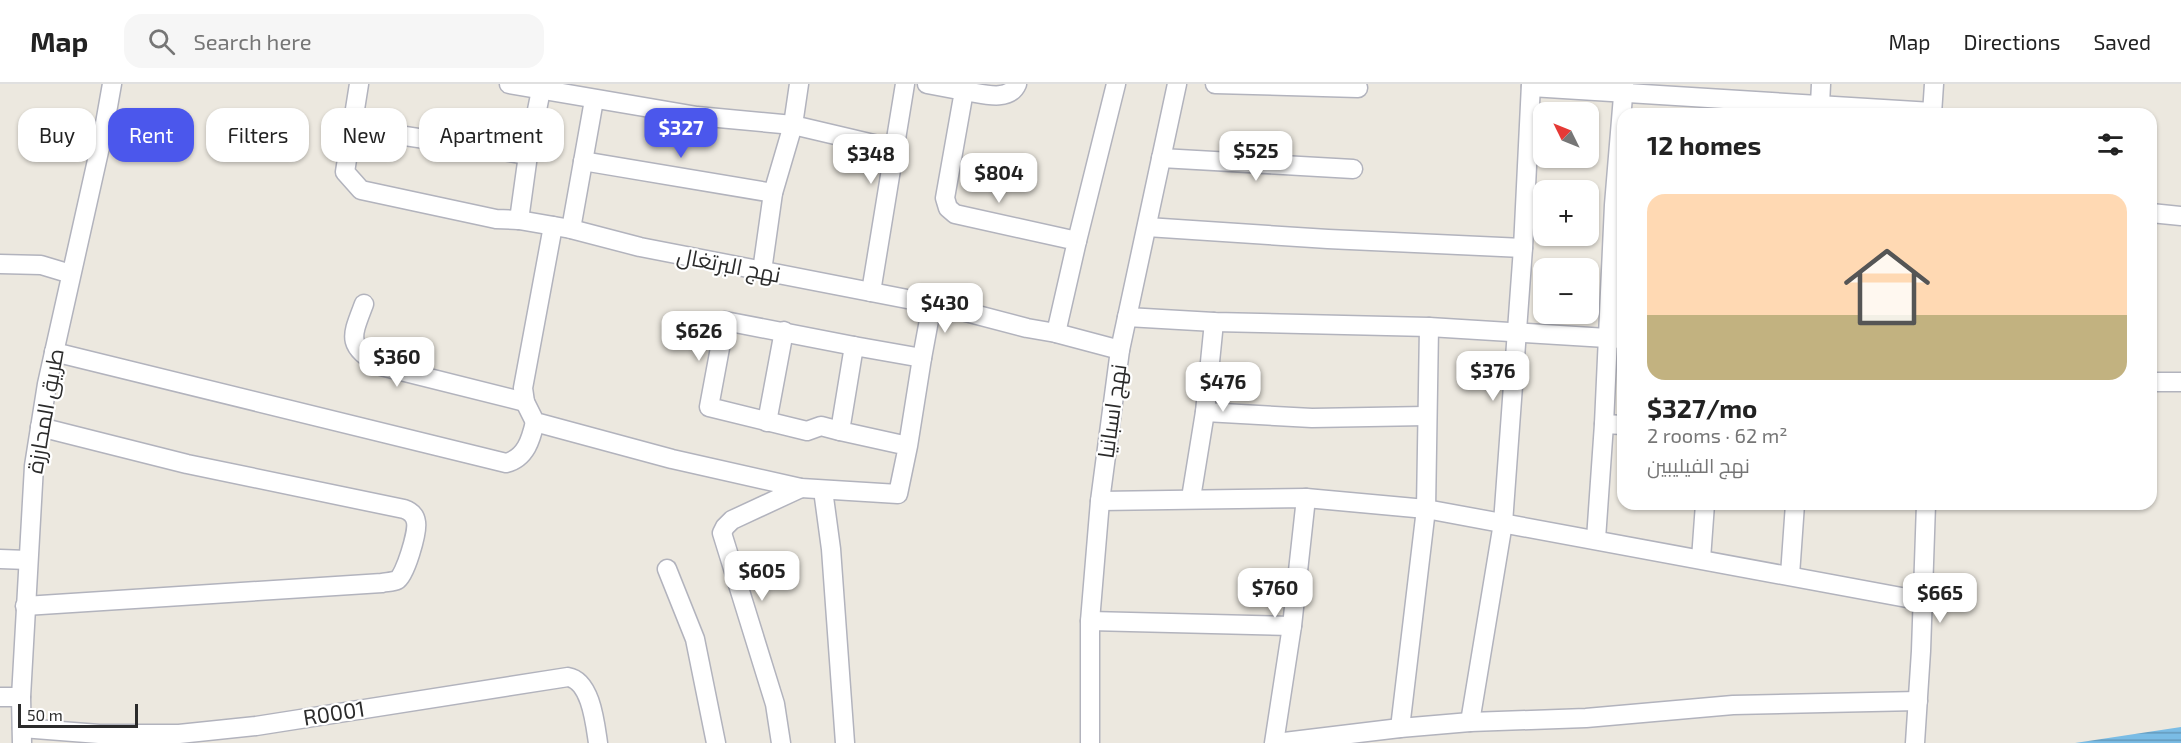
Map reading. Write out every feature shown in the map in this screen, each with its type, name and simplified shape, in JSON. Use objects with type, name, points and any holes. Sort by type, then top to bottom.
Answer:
[{"type":"street","name":"طريق المحارزة","points":[[22,735],[21,697],[25,606],[34,466],[54,352],[112,84]]},
{"type":"street","points":[[356,108],[359,84]]},
{"type":"street","points":[[509,84],[697,116],[793,125],[895,149]]},
{"type":"street","points":[[762,271],[773,193],[793,125],[800,84]]},
{"type":"street","points":[[871,292],[904,84]]},
{"type":"street","points":[[927,84],[1003,96],[1010,93],[1017,84]]},
{"type":"street","points":[[1056,333],[1116,84]]},
{"type":"street","name":"نهج اسبانيا","points":[[1090,743],[1089,621],[1100,501],[1126,317],[1177,84]]},
{"type":"street","points":[[1215,84],[1358,88]]},
{"type":"street","points":[[1820,105],[1821,84]]},
{"type":"street","points":[[1932,108],[1934,84]]},
{"type":"street","points":[[1470,722],[1503,524],[1523,248],[1531,86],[1720,91],[1820,105],[1862,108]]},
{"type":"street","points":[[1623,108],[1624,89]]},
{"type":"street","points":[[537,108],[541,90]]},
{"type":"street","points":[[964,91],[945,198],[948,208],[955,214],[1077,241]]},
{"type":"street","points":[[54,352],[506,463],[514,461],[530,442],[535,422],[525,402],[523,388],[562,227],[583,160],[594,100]]},
{"type":"street","points":[[1161,158],[1353,170]]},
{"type":"street","points":[[583,160],[773,193]]},
{"type":"street","name":"نهج البرتغال","points":[[347,162],[345,172],[361,190],[496,219],[562,227],[640,247],[932,304],[1120,350]]},
{"type":"street","points":[[519,220],[527,162]]},
{"type":"street","points":[[2157,214],[2181,216]]},
{"type":"street","points":[[1147,227],[1328,239],[1523,248]]},
{"type":"street","points":[[0,264],[40,265],[71,274]]},
{"type":"street","points":[[1596,539],[1604,424],[1616,338],[1617,272]]},
{"type":"street","points":[[364,304],[354,331],[354,345],[366,357],[381,366],[525,402]]},
{"type":"street","points":[[535,422],[672,459],[801,488],[898,494],[932,304]]},
{"type":"street","points":[[1126,317],[1214,322],[1429,327],[1616,338]]},
{"type":"street","points":[[908,446],[821,426],[807,431],[709,408],[725,321],[922,358]]},
{"type":"street","points":[[1191,498],[1205,412],[1214,322]]},
{"type":"street","points":[[1400,728],[1426,509],[1429,327]]},
{"type":"street","points":[[767,422],[784,331]]},
{"type":"street","points":[[840,431],[854,346]]},
{"type":"street","points":[[2157,382],[2181,382]]},
{"type":"street","points":[[1205,412],[1312,418],[1426,416]]},
{"type":"street","points":[[1604,424],[1617,425]]},
{"type":"street","points":[[25,606],[382,583],[397,580],[403,573],[416,529],[416,520],[410,511],[404,508],[211,469],[40,427]]},
{"type":"street","points":[[781,743],[775,705],[722,533],[732,520],[801,488]]},
{"type":"street","points":[[823,490],[831,549],[845,743]]},
{"type":"street","points":[[1100,501],[1306,498],[1426,509],[1923,601]]},
{"type":"street","points":[[1306,498],[1292,626],[1275,743],[1470,722],[1586,718],[1733,705],[1918,701]]},
{"type":"street","points":[[1701,559],[1705,510]]},
{"type":"street","points":[[1790,575],[1795,510]]},
{"type":"street","points":[[1915,743],[1926,510]]},
{"type":"street","points":[[0,559],[28,560]]},
{"type":"street","points":[[666,569],[695,639],[716,743]]},
{"type":"street","points":[[1089,621],[1292,626]]},
{"type":"street","name":"R0001","points":[[22,735],[179,734],[256,726],[568,677],[575,678],[585,688],[598,743]]},
{"type":"street","points":[[0,698],[21,697]]},
{"type":"water","points":[[2181,727],[2181,743],[2075,743]]}]
